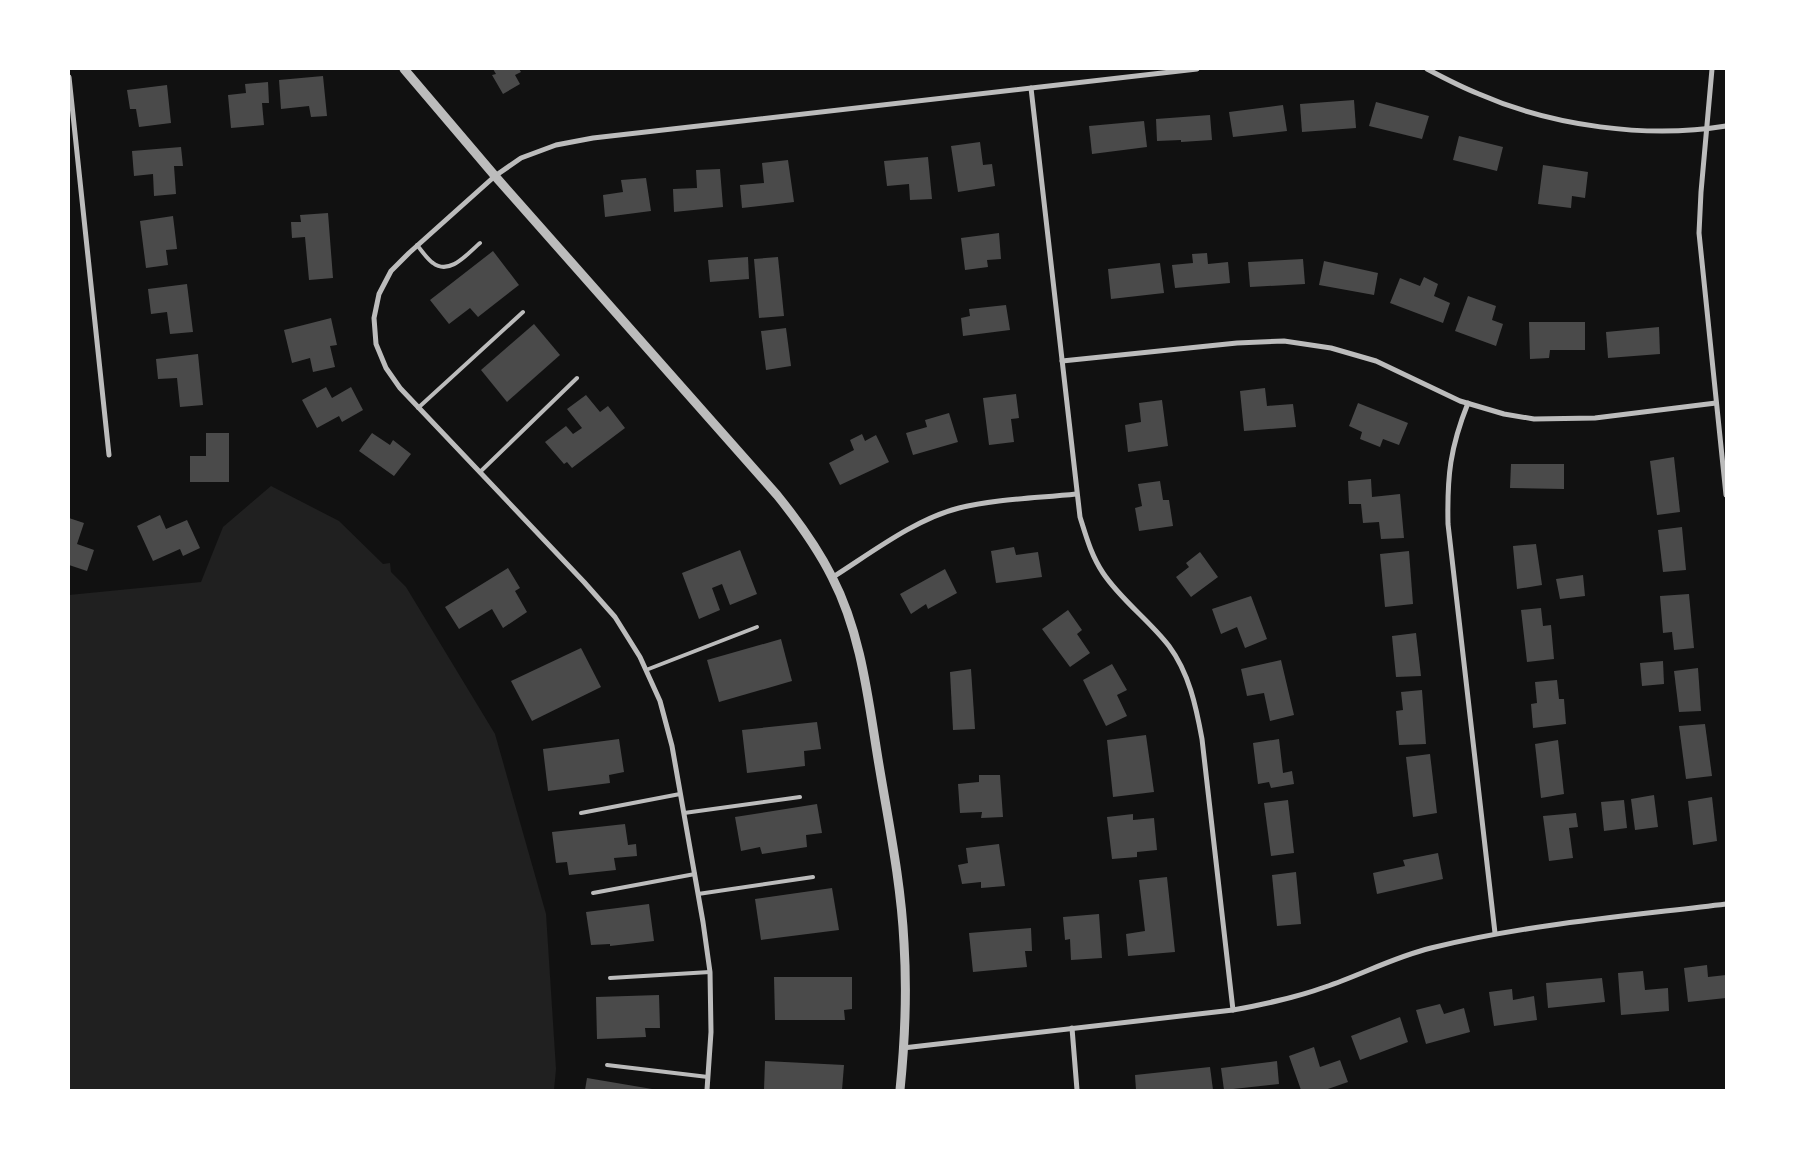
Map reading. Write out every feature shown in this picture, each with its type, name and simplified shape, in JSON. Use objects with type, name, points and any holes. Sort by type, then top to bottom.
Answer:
[{"type":"street","points":[[404,69],[495,176],[777,496],[807,534],[833,577],[850,620],[863,667],[898,881],[904,942],[905,1003],[900,1090]]},
{"type":"street","points":[[707,1090],[711,1032],[710,972],[672,746],[660,701],[640,657],[615,617],[418,408],[386,368],[376,344],[374,318],[379,294],[391,271],[417,245],[495,176],[521,158],[556,145],[593,138],[1197,69]]},
{"type":"street","points":[[1428,69],[1487,97],[1533,113],[1589,126],[1646,131],[1706,130],[1726,126]]},
{"type":"street","points":[[1712,69],[1706,130],[1700,233],[1726,494]]},
{"type":"street","points":[[69,78],[109,455]]},
{"type":"street","points":[[1031,88],[1080,516],[1089,547],[1103,574],[1170,648],[1185,676],[1197,708],[1204,748],[1233,1010]]},
{"type":"street","points":[[1062,361],[1237,343],[1284,341],[1331,348],[1376,361],[1468,403],[1504,414],[1534,419],[1595,418],[1716,403]]},
{"type":"street","points":[[1468,403],[1457,430],[1450,461],[1448,524],[1495,934]]},
{"type":"street","points":[[833,577],[908,530],[933,517],[959,508],[1076,494]]},
{"type":"street","points":[[903,1048],[1233,1010],[1280,1002],[1326,987],[1377,965],[1429,948],[1536,927],[1726,904]]},
{"type":"street","points":[[1072,1028],[1077,1090]]},
{"type":"lane","points":[[417,245],[434,264],[453,266],[480,243]]},
{"type":"lane","points":[[418,408],[523,312]]},
{"type":"lane","points":[[480,472],[577,378]]},
{"type":"lane","points":[[646,670],[757,627]]},
{"type":"lane","points":[[581,813],[680,794]]},
{"type":"lane","points":[[684,813],[800,797]]},
{"type":"lane","points":[[593,893],[695,874]]},
{"type":"lane","points":[[698,894],[812,877]]},
{"type":"lane","points":[[610,978],[710,972]]},
{"type":"lane","points":[[607,1065],[708,1077]]},
{"type":"shaded area","points":[[271,486],[339,521],[383,564],[390,563],[391,572],[406,587],[495,734],[546,914],[556,1069],[554,1090],[69,1090],[69,595],[201,582],[223,527]]},
{"type":"building","points":[[493,69],[519,69],[521,72],[515,75],[520,84],[503,94],[492,75],[496,74]]},
{"type":"building","points":[[323,76],[327,116],[311,117],[309,106],[281,109],[279,80]]},
{"type":"building","points":[[268,82],[269,103],[262,103],[264,125],[231,128],[228,95],[246,93],[245,84]]},
{"type":"building","points":[[167,85],[171,123],[139,127],[136,109],[130,109],[127,90]]},
{"type":"building","points":[[1354,100],[1356,128],[1302,132],[1300,104]]},
{"type":"building","points":[[1376,102],[1429,116],[1422,139],[1369,126]]},
{"type":"building","points":[[1283,105],[1287,131],[1233,137],[1229,112]]},
{"type":"building","points":[[1210,115],[1212,140],[1157,141],[1156,119]]},
{"type":"building","points":[[1144,121],[1147,147],[1092,154],[1089,126]]},
{"type":"building","points":[[1459,136],[1503,147],[1497,171],[1453,160]]},
{"type":"building","points":[[980,142],[983,165],[992,164],[995,186],[958,192],[951,146]]},
{"type":"building","points":[[181,147],[183,166],[174,166],[176,194],[154,196],[153,174],[134,176],[132,151]]},
{"type":"building","points":[[928,157],[932,199],[910,200],[909,184],[887,186],[884,161]]},
{"type":"building","points":[[788,160],[794,202],[742,208],[740,185],[764,183],[762,163]]},
{"type":"building","points":[[1543,165],[1588,172],[1585,198],[1572,196],[1571,208],[1538,204]]},
{"type":"building","points":[[720,169],[723,207],[674,212],[673,189],[697,188],[696,170]]},
{"type":"building","points":[[646,178],[651,211],[605,217],[603,195],[623,192],[621,180]]},
{"type":"building","points":[[328,213],[333,278],[309,280],[305,237],[292,238],[291,222],[301,222],[300,215]]},
{"type":"building","points":[[173,216],[177,249],[166,250],[168,265],[146,268],[140,221]]},
{"type":"building","points":[[999,233],[1001,259],[987,260],[988,267],[965,270],[961,238]]},
{"type":"building","points":[[493,251],[519,285],[478,317],[470,308],[449,324],[430,300]]},
{"type":"building","points":[[1207,253],[1208,264],[1228,262],[1230,283],[1175,288],[1172,265],[1193,263],[1192,254]]},
{"type":"building","points":[[748,257],[749,279],[710,282],[708,260]]},
{"type":"building","points":[[778,257],[784,316],[759,318],[754,259]]},
{"type":"building","points":[[1303,259],[1305,284],[1250,287],[1248,262]]},
{"type":"building","points":[[1324,261],[1378,273],[1374,295],[1319,285]]},
{"type":"building","points":[[1160,263],[1164,293],[1111,299],[1108,269]]},
{"type":"building","points":[[1424,277],[1438,284],[1434,296],[1450,303],[1443,323],[1390,303],[1400,278],[1420,286]]},
{"type":"building","points":[[187,284],[193,332],[170,334],[167,312],[151,314],[148,289]]},
{"type":"building","points":[[1468,296],[1496,306],[1492,320],[1503,324],[1496,346],[1455,331]]},
{"type":"building","points":[[1006,305],[1010,330],[963,336],[961,318],[970,316],[969,309]]},
{"type":"building","points":[[331,318],[337,345],[330,346],[335,367],[313,372],[310,358],[292,363],[284,330]]},
{"type":"building","points":[[1529,322],[1585,322],[1585,350],[1550,350],[1549,358],[1530,359]]},
{"type":"building","points":[[534,324],[560,355],[507,402],[481,370]]},
{"type":"building","points":[[1659,327],[1660,354],[1608,358],[1606,332]]},
{"type":"building","points":[[786,328],[791,366],[766,370],[761,331]]},
{"type":"building","points":[[198,354],[203,405],[180,407],[177,378],[158,379],[156,359]]},
{"type":"building","points":[[326,387],[332,398],[351,387],[363,410],[342,422],[339,416],[317,428],[302,400]]},
{"type":"building","points":[[1265,388],[1267,406],[1293,404],[1296,427],[1244,431],[1240,391]]},
{"type":"building","points":[[1016,394],[1019,418],[1011,419],[1014,442],[989,445],[983,398]]},
{"type":"building","points":[[586,395],[600,412],[608,406],[625,428],[572,468],[567,462],[564,464],[545,442],[566,426],[573,434],[582,428],[567,409]]},
{"type":"building","points":[[1162,400],[1168,446],[1128,452],[1125,425],[1141,422],[1139,403]]},
{"type":"building","points":[[1358,403],[1408,423],[1399,445],[1383,439],[1380,447],[1360,439],[1362,432],[1349,426]]},
{"type":"building","points":[[949,413],[958,442],[913,455],[906,433],[927,427],[925,420]]},
{"type":"building","points":[[206,433],[229,433],[229,482],[190,482],[190,456],[206,456]]},
{"type":"building","points":[[372,433],[390,445],[393,440],[411,454],[394,476],[359,451]]},
{"type":"building","points":[[862,434],[865,441],[876,435],[889,462],[840,485],[829,463],[854,450],[850,440]]},
{"type":"building","points":[[1674,457],[1680,512],[1657,515],[1650,461]]},
{"type":"building","points":[[1511,464],[1564,464],[1564,489],[1510,488]]},
{"type":"building","points":[[1371,479],[1372,497],[1400,494],[1404,538],[1381,539],[1379,522],[1363,523],[1361,504],[1349,504],[1348,481]]},
{"type":"building","points":[[1160,481],[1163,500],[1169,500],[1173,526],[1139,531],[1135,508],[1142,506],[1138,484]]},
{"type":"building","points":[[160,515],[166,529],[187,520],[200,548],[183,556],[180,549],[153,561],[137,526]]},
{"type":"building","points":[[69,518],[84,523],[77,544],[94,550],[87,571],[69,565]]},
{"type":"building","points":[[1682,527],[1686,570],[1663,572],[1658,530]]},
{"type":"building","points":[[1536,544],[1542,585],[1517,589],[1513,546]]},
{"type":"building","points":[[1014,547],[1016,555],[1038,552],[1042,577],[996,583],[991,551]]},
{"type":"building","points":[[740,550],[757,594],[730,605],[722,584],[712,588],[720,610],[699,619],[682,573]]},
{"type":"building","points":[[1409,551],[1413,604],[1385,607],[1380,554]]},
{"type":"building","points":[[1200,552],[1218,577],[1191,597],[1176,577],[1189,567],[1186,563]]},
{"type":"building","points":[[508,568],[520,588],[515,591],[527,612],[503,628],[492,609],[459,629],[445,607]]},
{"type":"building","points":[[945,569],[957,593],[928,609],[926,604],[911,614],[900,594]]},
{"type":"building","points":[[1583,575],[1585,596],[1560,599],[1556,579]]},
{"type":"building","points":[[1689,594],[1694,648],[1674,650],[1672,632],[1663,633],[1660,596]]},
{"type":"building","points":[[1251,596],[1267,639],[1245,648],[1237,627],[1221,634],[1212,609]]},
{"type":"building","points":[[1541,608],[1543,626],[1551,625],[1554,659],[1527,662],[1521,610]]},
{"type":"building","points":[[1068,610],[1082,630],[1077,634],[1090,653],[1070,667],[1042,629]]},
{"type":"building","points":[[1416,633],[1421,676],[1396,677],[1392,636]]},
{"type":"building","points":[[781,639],[792,681],[719,702],[707,660]]},
{"type":"building","points":[[581,648],[601,687],[532,721],[511,681]]},
{"type":"building","points":[[1281,660],[1294,715],[1270,721],[1264,693],[1247,696],[1241,669]]},
{"type":"building","points":[[1663,661],[1664,684],[1642,686],[1640,663]]},
{"type":"building","points":[[1112,664],[1127,690],[1117,695],[1127,716],[1106,726],[1083,680]]},
{"type":"building","points":[[1698,668],[1701,711],[1679,712],[1674,671]]},
{"type":"building","points":[[971,669],[975,729],[953,730],[950,672]]},
{"type":"building","points":[[1557,680],[1559,699],[1564,699],[1566,724],[1533,728],[1531,704],[1537,703],[1535,682]]},
{"type":"building","points":[[1422,690],[1426,744],[1399,745],[1396,711],[1403,710],[1401,692]]},
{"type":"building","points":[[817,722],[821,749],[804,751],[805,766],[747,773],[742,730]]},
{"type":"building","points":[[1705,724],[1712,776],[1686,779],[1679,726]]},
{"type":"building","points":[[1146,735],[1154,792],[1113,797],[1107,740]]},
{"type":"building","points":[[619,739],[624,772],[609,775],[610,783],[548,791],[543,749]]},
{"type":"building","points":[[1279,739],[1283,773],[1292,771],[1294,784],[1271,788],[1269,782],[1258,784],[1253,743]]},
{"type":"building","points":[[1558,740],[1564,794],[1541,798],[1535,744]]},
{"type":"building","points":[[1430,754],[1437,813],[1413,817],[1406,757]]},
{"type":"building","points":[[979,775],[1000,775],[1003,817],[981,818],[982,812],[960,813],[958,784],[979,782]]},
{"type":"building","points":[[1654,795],[1658,827],[1635,830],[1631,799]]},
{"type":"building","points":[[1712,797],[1717,841],[1693,845],[1688,801]]},
{"type":"building","points":[[1288,800],[1294,853],[1271,856],[1264,803]]},
{"type":"building","points":[[1624,800],[1627,828],[1604,831],[1601,802]]},
{"type":"building","points":[[817,804],[822,833],[806,835],[807,847],[762,854],[760,847],[741,851],[735,817]]},
{"type":"building","points":[[1576,813],[1578,827],[1569,828],[1573,858],[1549,861],[1543,816]]},
{"type":"building","points":[[1133,814],[1133,820],[1154,818],[1157,850],[1137,852],[1137,857],[1112,859],[1107,817]]},
{"type":"building","points":[[625,824],[628,845],[636,844],[637,856],[614,858],[616,870],[569,875],[567,862],[556,863],[552,832]]},
{"type":"building","points":[[999,844],[1005,886],[981,888],[981,882],[962,884],[958,865],[968,863],[966,848]]},
{"type":"building","points":[[1438,853],[1443,879],[1377,894],[1373,873],[1405,866],[1403,860]]},
{"type":"building","points":[[1296,872],[1301,924],[1277,926],[1272,875]]},
{"type":"building","points":[[1167,877],[1175,952],[1128,956],[1126,934],[1145,931],[1139,880]]},
{"type":"building","points":[[832,888],[839,930],[761,940],[755,899]]},
{"type":"building","points":[[649,904],[654,941],[610,946],[610,944],[591,945],[586,912]]},
{"type":"building","points":[[1099,914],[1102,958],[1071,960],[1070,939],[1065,940],[1063,917]]},
{"type":"building","points":[[1031,928],[1032,951],[1025,951],[1027,967],[973,972],[969,933]]},
{"type":"building","points":[[1707,965],[1708,977],[1726,975],[1726,998],[1688,1002],[1684,968]]},
{"type":"building","points":[[1643,971],[1645,990],[1668,988],[1669,1011],[1621,1015],[1618,973]]},
{"type":"building","points":[[774,977],[852,977],[852,1009],[844,1010],[845,1020],[775,1020]]},
{"type":"building","points":[[1602,978],[1605,1002],[1548,1008],[1546,983]]},
{"type":"building","points":[[1512,989],[1513,1000],[1534,996],[1537,1020],[1494,1026],[1489,992]]},
{"type":"building","points":[[659,995],[660,1028],[645,1028],[646,1037],[597,1039],[596,997]]},
{"type":"building","points":[[1440,1004],[1444,1014],[1464,1008],[1470,1032],[1426,1044],[1416,1010]]},
{"type":"building","points":[[1400,1017],[1408,1042],[1360,1060],[1351,1036]]},
{"type":"building","points":[[1314,1047],[1320,1067],[1340,1060],[1348,1082],[1325,1090],[1301,1090],[1289,1056]]},
{"type":"building","points":[[765,1061],[844,1065],[842,1090],[764,1090]]},
{"type":"building","points":[[1277,1061],[1279,1084],[1224,1090],[1221,1068]]},
{"type":"building","points":[[1210,1067],[1213,1090],[1136,1090],[1135,1075]]},
{"type":"building","points":[[587,1078],[652,1089],[652,1090],[585,1090]]}]
